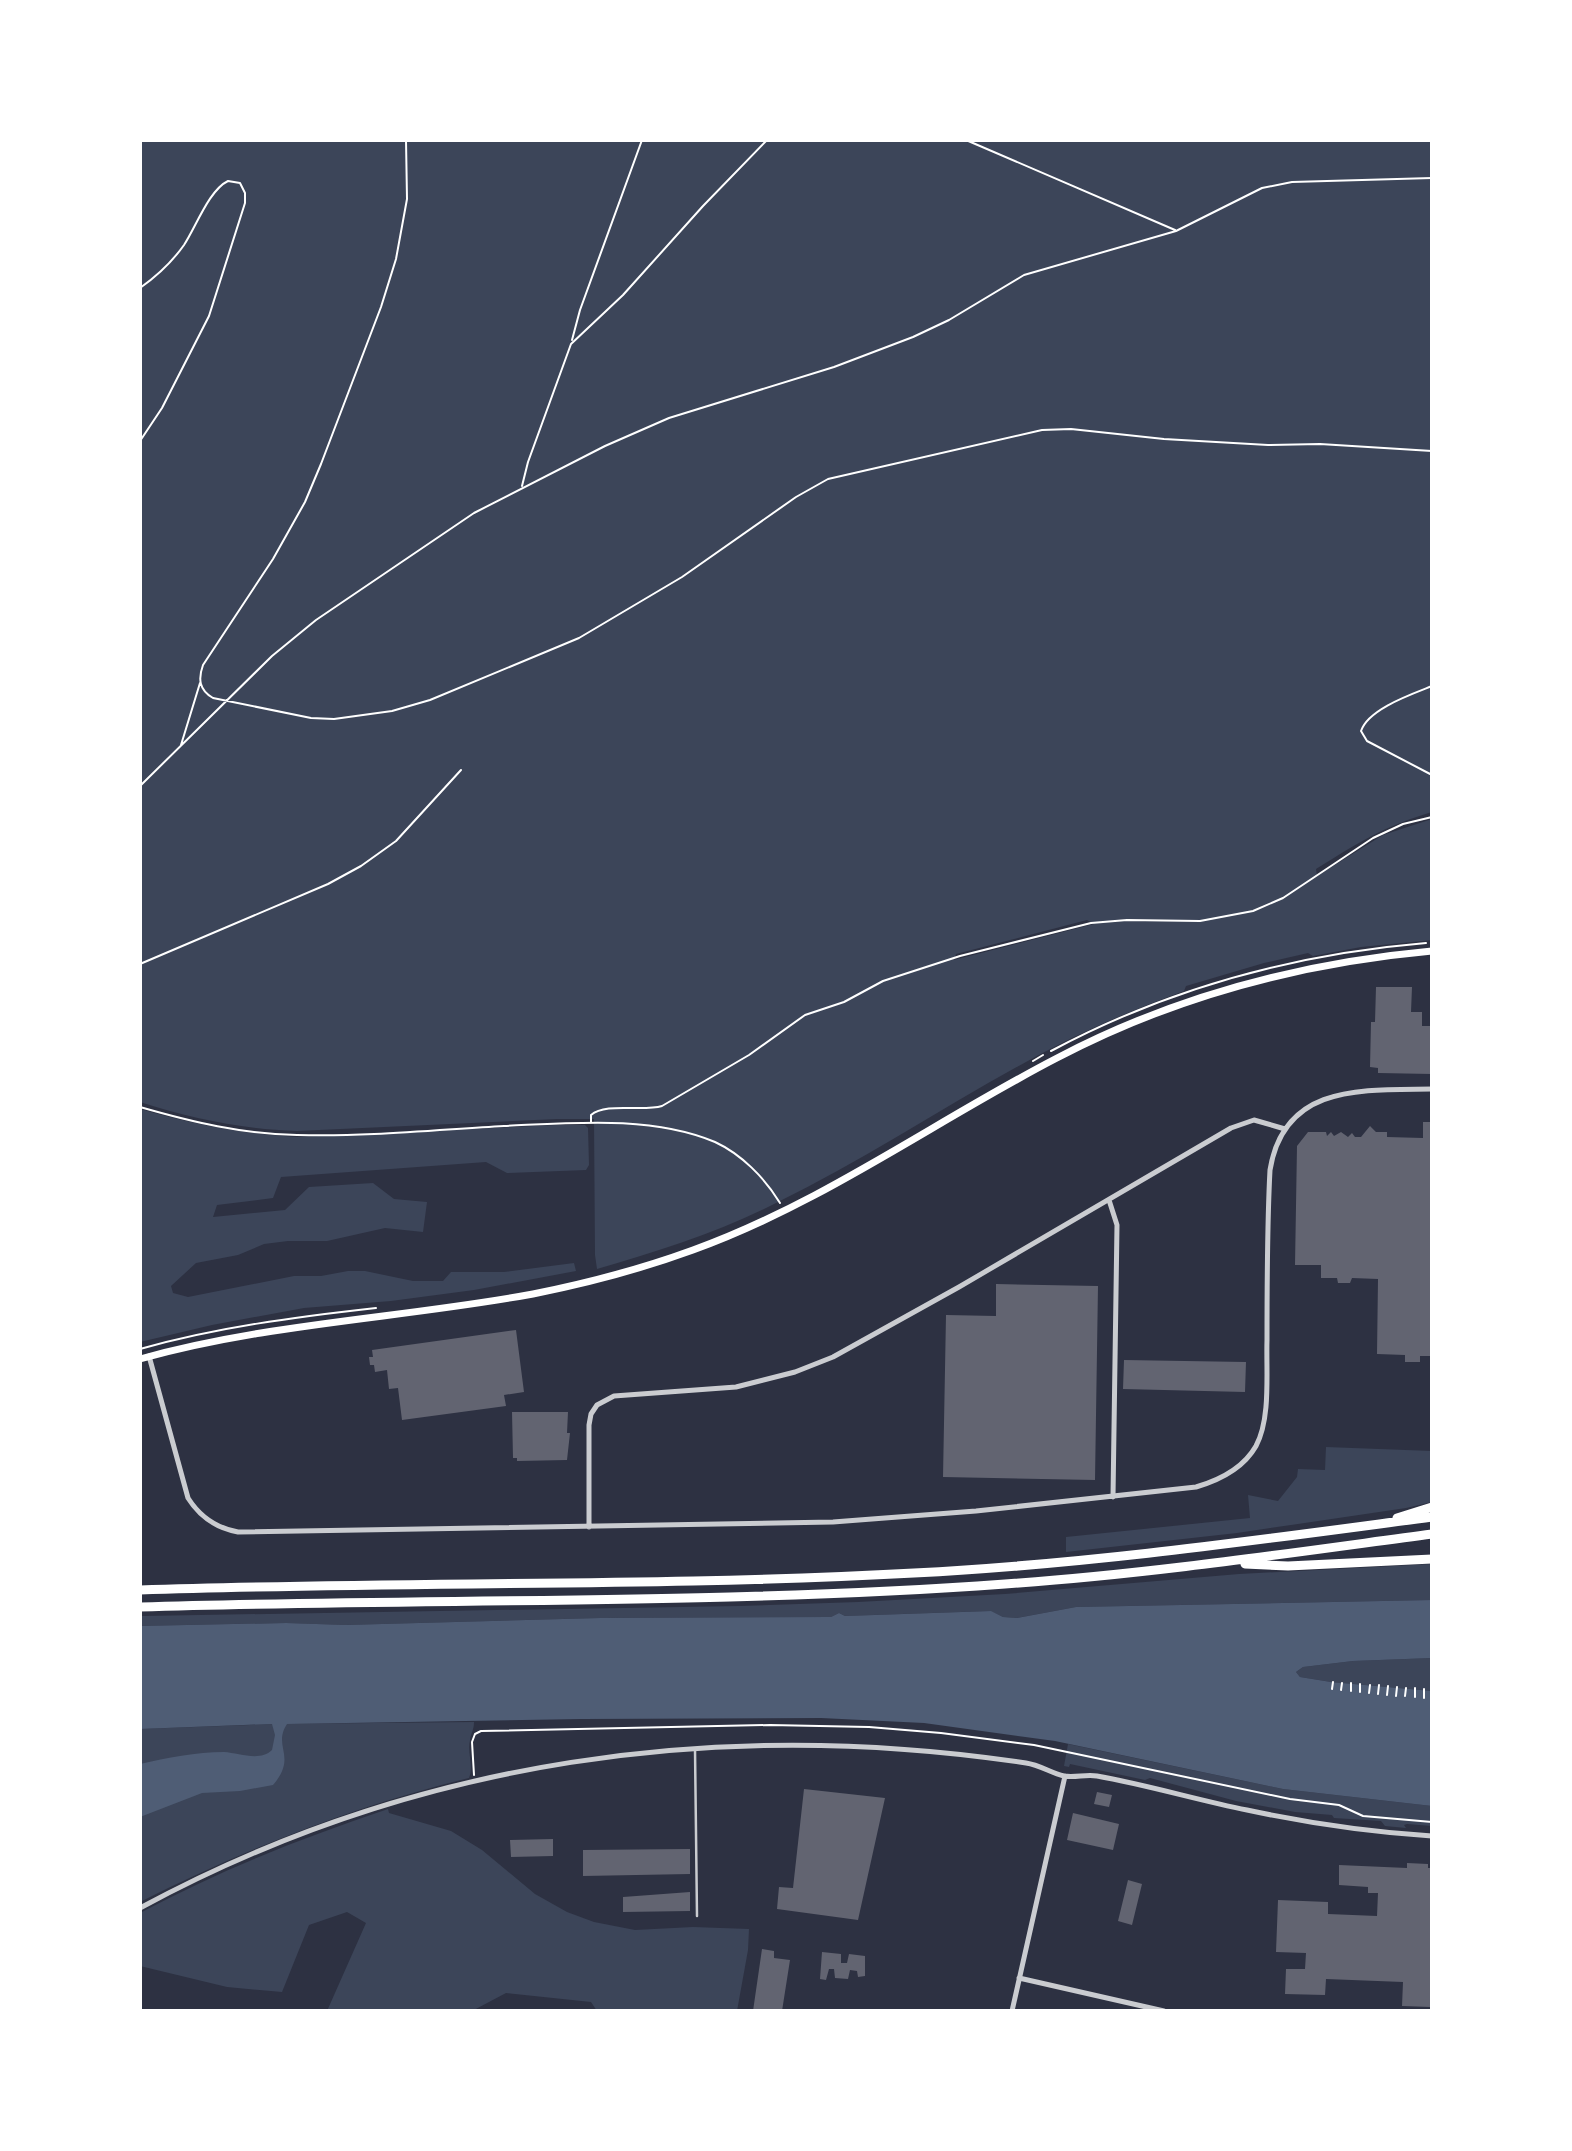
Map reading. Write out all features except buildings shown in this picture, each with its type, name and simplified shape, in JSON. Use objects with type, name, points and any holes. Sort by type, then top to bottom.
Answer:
[{"type":"highway","points":[[1379,1524],[1432,1507]]},
{"type":"highway","points":[[140,1590],[723,1580],[914,1573],[1164,1553],[1432,1517]]},
{"type":"highway","points":[[140,1607],[837,1593],[1004,1584],[1227,1562],[1432,1534]]},
{"type":"highway","points":[[1227,1562],[1278,1566],[1432,1559]]},
{"type":"main road","points":[[140,1359],[283,1329],[534,1293],[595,1280],[657,1262],[720,1240],[810,1198],[1027,1074],[1134,1022],[1209,994],[1273,975],[1347,960],[1432,951]]},
{"type":"street","points":[[149,1356],[188,1498],[206,1519],[225,1529],[253,1534],[862,1521],[1113,1497],[1205,1485],[1240,1466],[1257,1443],[1264,1420],[1270,1170],[1276,1145],[1285,1129],[1302,1110],[1338,1094],[1373,1090],[1432,1089]]},
{"type":"street","points":[[589,1527],[589,1424],[594,1409],[601,1401],[622,1395],[736,1387],[780,1377],[822,1362],[877,1334],[1237,1125],[1257,1120],[1285,1129]]},
{"type":"street","points":[[1109,1200],[1117,1225],[1113,1497]]},
{"type":"street","points":[[140,1908],[217,1870],[308,1832],[401,1800],[586,1759],[735,1745],[822,1745],[925,1751],[1030,1763],[1065,1776],[1092,1775],[1312,1822],[1369,1831],[1432,1836]]},
{"type":"street","points":[[1012,2011],[1065,1776]]},
{"type":"street","points":[[1019,1978],[1164,2011]]},
{"type":"lane","points":[[695,1749],[698,1916]]},
{"type":"path","points":[[181,745],[200,682],[200,672],[207,656],[273,559],[305,502],[381,307],[396,259],[407,200],[406,140]]},
{"type":"path","points":[[522,487],[524,473],[571,344],[580,310],[642,140]]},
{"type":"path","points":[[571,344],[623,295],[767,140]]},
{"type":"path","points":[[966,140],[1175,231]]},
{"type":"path","points":[[140,786],[272,656],[316,620],[460,522],[522,487],[669,418],[825,370],[913,337],[949,320],[1003,286],[1033,271],[1175,231],[1272,185],[1331,180],[1432,178]]},
{"type":"path","points":[[140,288],[160,274],[183,246],[218,189],[228,181],[240,183],[245,193],[245,203],[209,316],[157,418],[140,441]]},
{"type":"path","points":[[200,682],[208,695],[226,701],[311,718],[334,719],[392,711],[421,703],[579,638],[682,577],[796,497],[828,479],[1042,430],[1071,429],[1164,439],[1432,451]]},
{"type":"path","points":[[1432,686],[1392,702],[1365,723],[1361,731],[1367,741],[1432,775]]},
{"type":"path","points":[[140,964],[315,889],[360,866],[396,841],[461,771]]},
{"type":"path","points":[[591,1122],[591,1115],[599,1109],[650,1109],[666,1104],[740,1061],[804,1015],[844,1002],[883,981],[960,956],[1091,923],[1136,919],[1194,921],[1253,911],[1283,898],[1373,838],[1403,824],[1432,817]]},
{"type":"path","points":[[140,1107],[210,1125],[291,1135],[591,1122],[650,1127],[716,1143],[748,1165],[768,1185],[781,1204]]},
{"type":"path","points":[[140,1349],[246,1324],[381,1307]]},
{"type":"path","points":[[1332,1682],[1332,1689]]},
{"type":"path","points":[[1341,1690],[1342,1682]]},
{"type":"path","points":[[1351,1683],[1351,1691]]},
{"type":"path","points":[[1360,1684],[1360,1692]]},
{"type":"path","points":[[1369,1693],[1370,1685]]},
{"type":"path","points":[[1378,1694],[1379,1685]]},
{"type":"path","points":[[1387,1695],[1388,1686]]},
{"type":"path","points":[[1396,1696],[1397,1687]]},
{"type":"path","points":[[1405,1696],[1406,1688]]},
{"type":"path","points":[[1415,1688],[1415,1697]]},
{"type":"path","points":[[1424,1689],[1424,1698]]},
{"type":"path","points":[[474,1734],[474,1782]]},
{"type":"path","points":[[1344,1807],[1363,1816],[1432,1822]]},
{"type":"shaded area","points":[[140,140],[1432,140],[1432,812],[1385,829],[1316,869],[1317,876],[1383,835],[1432,819],[1432,940],[1361,947],[1313,956],[1308,953],[1186,986],[1184,991],[1120,1016],[1058,1045],[812,1185],[754,1213],[688,1240],[597,1269],[594,1119],[297,1131],[218,1122],[140,1102]],"holes":[[[1087,920],[1094,924],[954,960],[956,954]]]},
{"type":"shaded area","points":[[140,1109],[218,1128],[297,1137],[557,1125],[585,1125],[588,1128],[589,1165],[586,1170],[507,1173],[486,1162],[281,1177],[273,1198],[217,1205],[213,1217],[285,1210],[309,1187],[373,1183],[394,1199],[427,1202],[423,1232],[385,1228],[327,1241],[264,1244],[238,1255],[196,1263],[171,1286],[173,1293],[188,1297],[294,1276],[321,1276],[348,1271],[365,1271],[413,1281],[443,1281],[451,1272],[504,1272],[574,1263],[576,1271],[474,1290],[391,1301],[304,1308],[140,1342]]},
{"type":"shaded area","points":[[1326,1447],[1432,1451],[1432,1502],[1237,1533],[1066,1552],[1066,1537],[1250,1518],[1248,1495],[1278,1501],[1297,1477],[1298,1469],[1325,1470]]},
{"type":"shaded area","points":[[1432,1564],[1432,1600],[1076,1607],[1017,1618],[1003,1617],[990,1611],[845,1616],[839,1613],[831,1617],[140,1626],[140,1616],[858,1602],[1005,1594],[1239,1574]]},
{"type":"shaded area","points":[[1432,1600],[1432,1658],[1353,1661],[1303,1667],[1296,1672],[1300,1677],[1331,1682],[1432,1691],[1432,1806],[1283,1789],[1055,1741],[924,1723],[821,1718],[581,1719],[287,1724],[282,1739],[284,1766],[273,1785],[240,1791],[202,1793],[140,1817],[140,1764],[213,1752],[262,1756],[272,1750],[275,1735],[272,1724],[140,1729],[140,1626],[831,1617],[839,1613],[845,1616],[991,1611],[1003,1617],[1017,1618],[1076,1607]]},
{"type":"shaded area","points":[[1432,1658],[1432,1691],[1331,1682],[1300,1677],[1296,1672],[1303,1667],[1353,1661]]},
{"type":"shaded area","points":[[474,1722],[469,1745],[469,1778],[384,1802],[301,1831],[220,1864],[140,1902],[140,1729],[273,1724]]},
{"type":"shaded area","points":[[1068,1744],[1283,1789],[1432,1806],[1432,1826],[1385,1826],[1381,1821],[1295,1812],[1236,1801],[1150,1778],[1145,1780],[1070,1764],[1069,1767],[1064,1766]]},
{"type":"shaded area","points":[[388,1809],[389,1813],[451,1831],[482,1850],[535,1894],[567,1912],[594,1922],[635,1930],[693,1927],[749,1929],[737,2011],[597,2011],[591,2002],[506,1993],[472,2011],[327,2011],[366,1923],[347,1912],[309,1925],[282,1992],[227,1987],[140,1966],[140,1913],[262,1856]]}]
